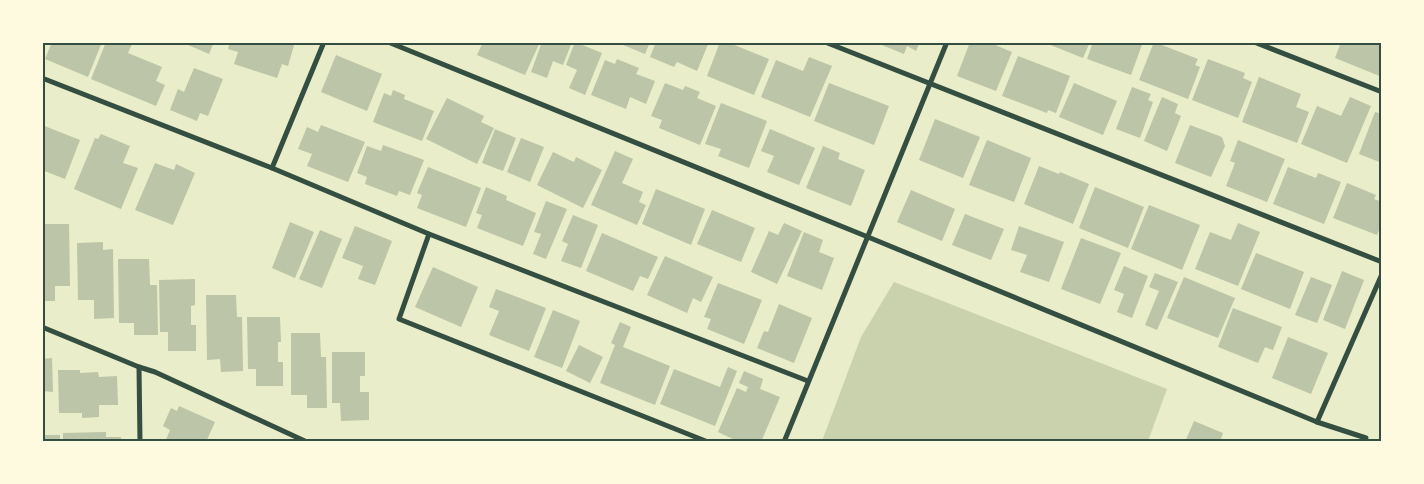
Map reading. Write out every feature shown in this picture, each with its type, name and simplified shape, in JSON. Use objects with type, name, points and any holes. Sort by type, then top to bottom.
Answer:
[{"type":"street","points":[[272,168],[324,42]]},
{"type":"street","points":[[388,42],[1317,422],[1366,438],[1365,442]]},
{"type":"street","points":[[826,42],[1382,262]]},
{"type":"street","points":[[784,442],[947,42]]},
{"type":"street","points":[[1254,42],[1382,92]]},
{"type":"street","points":[[42,78],[272,168],[429,234],[808,381]]},
{"type":"street","points":[[429,234],[399,319],[708,442]]},
{"type":"street","points":[[1317,422],[1382,274]]},
{"type":"street","points":[[42,327],[155,372],[307,442]]},
{"type":"street","points":[[139,367],[140,442]]},
{"type":"green space","points":[[894,282],[1167,389],[1148,441],[822,441],[861,337]]},
{"type":"building","points":[[52,42],[102,42],[88,77],[45,59]]},
{"type":"building","points":[[106,42],[133,42],[128,53],[162,67],[156,81],[165,85],[156,106],[91,79]]},
{"type":"building","points":[[181,42],[214,42],[209,54]]},
{"type":"building","points":[[230,42],[295,42],[288,66],[282,64],[277,78],[234,64],[238,52],[228,49]]},
{"type":"building","points":[[483,42],[540,42],[525,75],[477,55]]},
{"type":"building","points":[[542,42],[572,42],[563,65],[553,61],[547,78],[531,72]]},
{"type":"building","points":[[575,42],[602,53],[585,95],[569,88],[577,70],[566,65]]},
{"type":"building","points":[[616,42],[650,42],[645,54]]},
{"type":"building","points":[[656,42],[709,42],[697,71],[677,62],[674,67],[650,57]]},
{"type":"building","points":[[720,42],[727,42],[769,59],[754,95],[707,76]]},
{"type":"building","points":[[920,42],[916,51],[907,46],[904,54],[877,43]]},
{"type":"building","points":[[970,42],[988,42],[1012,52],[996,91],[957,76]]},
{"type":"building","points":[[1043,42],[1090,42],[1083,58]]},
{"type":"building","points":[[1093,42],[1143,42],[1131,75],[1087,59]]},
{"type":"building","points":[[1154,42],[1198,59],[1195,65],[1200,67],[1188,99],[1139,80]]},
{"type":"building","points":[[1341,42],[1382,42],[1382,77],[1335,58]]},
{"type":"building","points":[[336,55],[382,74],[367,111],[321,92]]},
{"type":"building","points":[[1018,56],[1070,76],[1056,113],[1048,110],[1047,113],[1002,96]]},
{"type":"building","points":[[809,57],[832,66],[810,117],[761,97],[776,60],[803,71]]},
{"type":"building","points":[[617,59],[639,68],[636,74],[655,81],[646,104],[630,97],[626,109],[591,95],[605,60],[615,64]]},
{"type":"building","points":[[1208,59],[1245,73],[1243,78],[1252,82],[1238,118],[1192,100]]},
{"type":"building","points":[[194,68],[223,79],[208,116],[200,113],[197,121],[170,110],[178,89],[184,92]]},
{"type":"building","points":[[1259,77],[1301,94],[1296,107],[1309,112],[1297,143],[1242,122]]},
{"type":"building","points":[[665,83],[683,90],[685,86],[700,92],[697,98],[716,106],[700,145],[659,128],[662,120],[651,116]]},
{"type":"building","points":[[829,83],[889,106],[874,145],[814,121]]},
{"type":"building","points":[[1074,83],[1117,101],[1103,135],[1059,117]]},
{"type":"building","points":[[1132,87],[1151,94],[1148,100],[1153,102],[1140,138],[1116,129]]},
{"type":"building","points":[[393,90],[405,95],[404,99],[434,111],[422,141],[373,122],[384,93],[391,96]]},
{"type":"building","points":[[1162,97],[1178,104],[1175,113],[1181,116],[1167,151],[1144,141]]},
{"type":"building","points":[[1350,97],[1371,106],[1347,163],[1301,144],[1317,106],[1341,116]]},
{"type":"building","points":[[447,98],[484,116],[481,122],[494,128],[477,164],[426,139]]},
{"type":"building","points":[[721,103],[767,121],[749,168],[718,156],[721,149],[705,144]]},
{"type":"building","points":[[1375,112],[1382,114],[1382,163],[1359,154]]},
{"type":"building","points":[[935,119],[980,137],[963,178],[919,160]]},
{"type":"building","points":[[42,125],[80,140],[65,179],[42,170]]},
{"type":"building","points":[[321,125],[365,142],[348,182],[307,166],[312,154],[298,149],[307,127],[318,132]]},
{"type":"building","points":[[1190,125],[1222,137],[1225,146],[1211,177],[1175,163]]},
{"type":"building","points":[[495,129],[516,138],[503,171],[482,163]]},
{"type":"building","points":[[770,129],[815,148],[799,185],[767,172],[774,156],[761,151]]},
{"type":"building","points":[[101,134],[130,146],[123,163],[138,168],[121,209],[74,189],[95,138],[98,139]]},
{"type":"building","points":[[521,138],[544,147],[530,182],[507,172]]},
{"type":"building","points":[[987,140],[1031,158],[1014,202],[969,185]]},
{"type":"building","points":[[1238,140],[1285,159],[1267,202],[1226,186],[1235,163],[1230,161]]},
{"type":"building","points":[[383,145],[424,160],[410,195],[399,191],[397,196],[365,184],[367,177],[357,173],[367,146],[381,151]]},
{"type":"building","points":[[823,146],[840,153],[838,159],[865,170],[851,206],[806,188]]},
{"type":"building","points":[[615,151],[633,159],[622,183],[643,192],[639,202],[646,205],[637,225],[591,205]]},
{"type":"building","points":[[553,152],[574,162],[576,157],[602,170],[583,208],[537,185]]},
{"type":"building","points":[[155,163],[174,170],[176,164],[195,173],[173,225],[135,210]]},
{"type":"building","points":[[1039,166],[1089,184],[1073,224],[1024,204]]},
{"type":"building","points":[[428,167],[481,188],[466,227],[417,208],[422,195],[417,193]]},
{"type":"building","points":[[1288,167],[1316,178],[1318,173],[1341,182],[1324,224],[1273,204]]},
{"type":"building","points":[[1347,183],[1376,195],[1374,199],[1382,202],[1382,223],[1377,235],[1333,218]]},
{"type":"building","points":[[486,187],[507,196],[506,200],[536,213],[523,246],[477,228],[482,215],[476,213]]},
{"type":"building","points":[[1095,187],[1144,207],[1128,248],[1079,228]]},
{"type":"building","points":[[656,189],[705,209],[691,245],[642,224]]},
{"type":"building","points":[[911,190],[955,209],[942,241],[897,222]]},
{"type":"building","points":[[546,201],[567,209],[546,259],[533,254],[541,234],[534,232]]},
{"type":"building","points":[[1149,205],[1200,225],[1182,270],[1131,249]]},
{"type":"building","points":[[712,210],[755,228],[741,262],[697,244]]},
{"type":"building","points":[[965,214],[1004,229],[991,260],[952,245]]},
{"type":"building","points":[[573,215],[598,225],[581,268],[561,261],[568,244],[562,241]]},
{"type":"building","points":[[290,222],[314,232],[295,278],[272,268]]},
{"type":"building","points":[[784,223],[802,231],[777,284],[751,272],[769,231],[778,235]]},
{"type":"building","points":[[1238,223],[1260,232],[1238,286],[1195,269],[1210,232],[1231,240]]},
{"type":"building","points":[[43,224],[69,224],[70,286],[55,286],[55,301],[42,301]]},
{"type":"building","points":[[355,226],[392,241],[375,285],[358,279],[363,266],[342,258]]},
{"type":"building","points":[[1019,226],[1064,242],[1049,282],[1020,272],[1027,255],[1011,250]]},
{"type":"building","points":[[320,230],[342,239],[322,288],[299,279]]},
{"type":"building","points":[[804,232],[823,240],[819,252],[834,258],[822,290],[787,276]]},
{"type":"building","points":[[602,233],[658,257],[648,279],[640,276],[633,291],[586,271]]},
{"type":"building","points":[[1081,238],[1121,253],[1100,304],[1061,289]]},
{"type":"building","points":[[103,242],[103,250],[113,249],[114,318],[94,319],[94,300],[78,300],[77,243]]},
{"type":"building","points":[[1256,253],[1304,272],[1290,309],[1241,289]]},
{"type":"building","points":[[665,256],[713,277],[701,302],[693,298],[687,313],[647,295]]},
{"type":"building","points":[[118,259],[149,259],[150,285],[157,285],[158,335],[134,335],[134,323],[119,323]]},
{"type":"building","points":[[1124,266],[1148,276],[1132,318],[1117,312],[1124,294],[1114,290]]},
{"type":"building","points":[[433,267],[478,287],[461,327],[415,307]]},
{"type":"building","points":[[1342,271],[1364,280],[1345,329],[1323,320]]},
{"type":"building","points":[[1155,273],[1178,282],[1157,330],[1145,325],[1159,291],[1149,287]]},
{"type":"building","points":[[1184,277],[1235,298],[1218,338],[1167,318]]},
{"type":"building","points":[[1311,277],[1332,285],[1317,323],[1295,315]]},
{"type":"building","points":[[195,279],[195,305],[191,306],[191,325],[196,325],[196,351],[168,351],[168,332],[160,332],[159,280]]},
{"type":"building","points":[[718,283],[762,300],[744,344],[707,329],[711,319],[704,317]]},
{"type":"building","points":[[496,289],[546,308],[529,351],[489,335],[499,311],[489,307]]},
{"type":"building","points":[[206,295],[236,295],[237,317],[242,317],[243,371],[221,372],[220,359],[207,360]]},
{"type":"building","points":[[779,304],[812,318],[794,363],[757,348],[764,331],[768,332]]},
{"type":"building","points":[[1233,308],[1282,327],[1273,350],[1265,347],[1258,363],[1218,347]]},
{"type":"building","points":[[553,310],[580,321],[562,368],[534,357]]},
{"type":"building","points":[[247,317],[280,317],[281,342],[278,342],[278,362],[283,362],[283,386],[256,386],[256,369],[248,369]]},
{"type":"building","points":[[620,322],[631,327],[623,347],[670,366],[655,405],[600,383],[615,345],[611,343]]},
{"type":"building","points":[[291,333],[320,333],[321,357],[326,357],[327,408],[307,408],[307,395],[291,395]]},
{"type":"building","points":[[1288,337],[1328,353],[1311,394],[1272,378]]},
{"type":"building","points":[[579,345],[603,357],[590,383],[566,371]]},
{"type":"building","points":[[332,352],[365,352],[365,376],[360,376],[360,392],[369,392],[369,420],[341,421],[340,403],[332,403]]},
{"type":"building","points":[[52,358],[53,392],[42,391],[42,359]]},
{"type":"building","points":[[728,367],[737,371],[715,426],[660,404],[674,369],[720,387]]},
{"type":"building","points":[[58,370],[80,370],[80,373],[98,372],[99,377],[117,376],[118,405],[99,405],[99,417],[82,418],[82,413],[59,413]]},
{"type":"building","points":[[744,371],[763,379],[760,389],[780,397],[761,442],[739,442],[718,432],[737,388],[746,392],[748,387],[739,383]]},
{"type":"building","points":[[179,406],[215,422],[206,442],[165,442],[170,430],[163,426],[171,408],[177,411]]},
{"type":"building","points":[[1194,421],[1223,433],[1220,442],[1185,442]]},
{"type":"building","points":[[106,432],[106,437],[121,437],[121,442],[63,442],[63,433]]},
{"type":"building","points":[[42,435],[60,435],[60,442],[42,442]]}]
